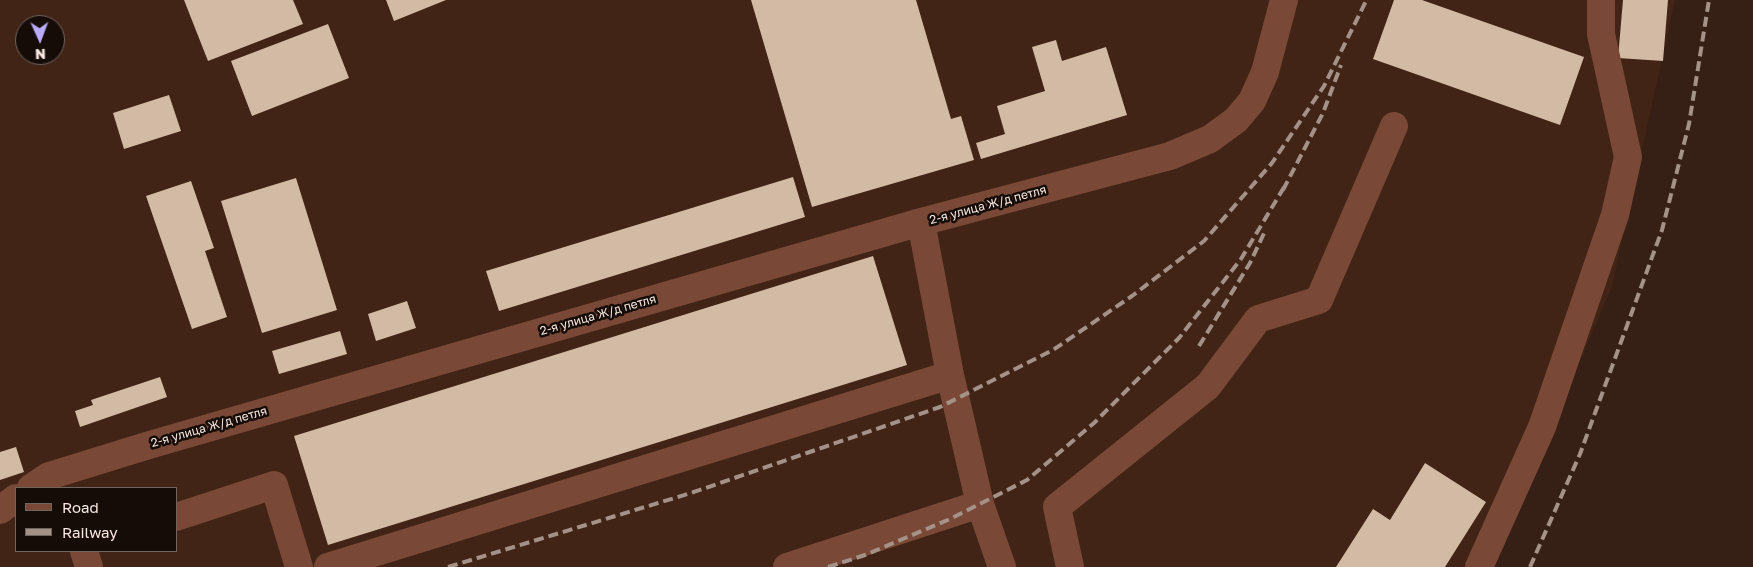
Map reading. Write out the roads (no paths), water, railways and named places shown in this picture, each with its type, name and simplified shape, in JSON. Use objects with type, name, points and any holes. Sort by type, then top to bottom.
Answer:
[{"type":"street","name":"2-я улица Ж/д петля","points":[[32,487],[49,476],[146,446],[921,222],[1170,156],[1210,139],[1236,120],[1252,101],[1265,72],[1284,0]]},
{"type":"street","points":[[1479,567],[1542,427],[1615,215],[1628,157],[1602,34],[1601,0]]},
{"type":"street","points":[[1070,567],[1057,506],[1208,386],[1258,319],[1318,300],[1394,126]]},
{"type":"street","points":[[921,222],[950,375],[980,504],[1002,567]]},
{"type":"street","points":[[328,567],[950,375]]},
{"type":"street","points":[[178,516],[274,484],[299,567]]},
{"type":"street","points":[[0,510],[15,499]]},
{"type":"street","points":[[787,567],[980,504]]},
{"type":"street","points":[[84,552],[89,567]]},
{"type":"railway","points":[[1530,567],[1580,454],[1662,230],[1689,124],[1709,0]]},
{"type":"railway","points":[[448,567],[691,493],[940,407],[1053,350],[1132,296],[1204,241],[1272,163],[1324,86],[1366,1]]},
{"type":"railway","points":[[1283,190],[1323,113],[1341,65]]},
{"type":"railway","points":[[828,567],[865,555],[950,519],[1027,480],[1094,423],[1179,338],[1241,259],[1286,184]]},
{"type":"railway","points":[[1199,346],[1250,263],[1266,229]]}]
